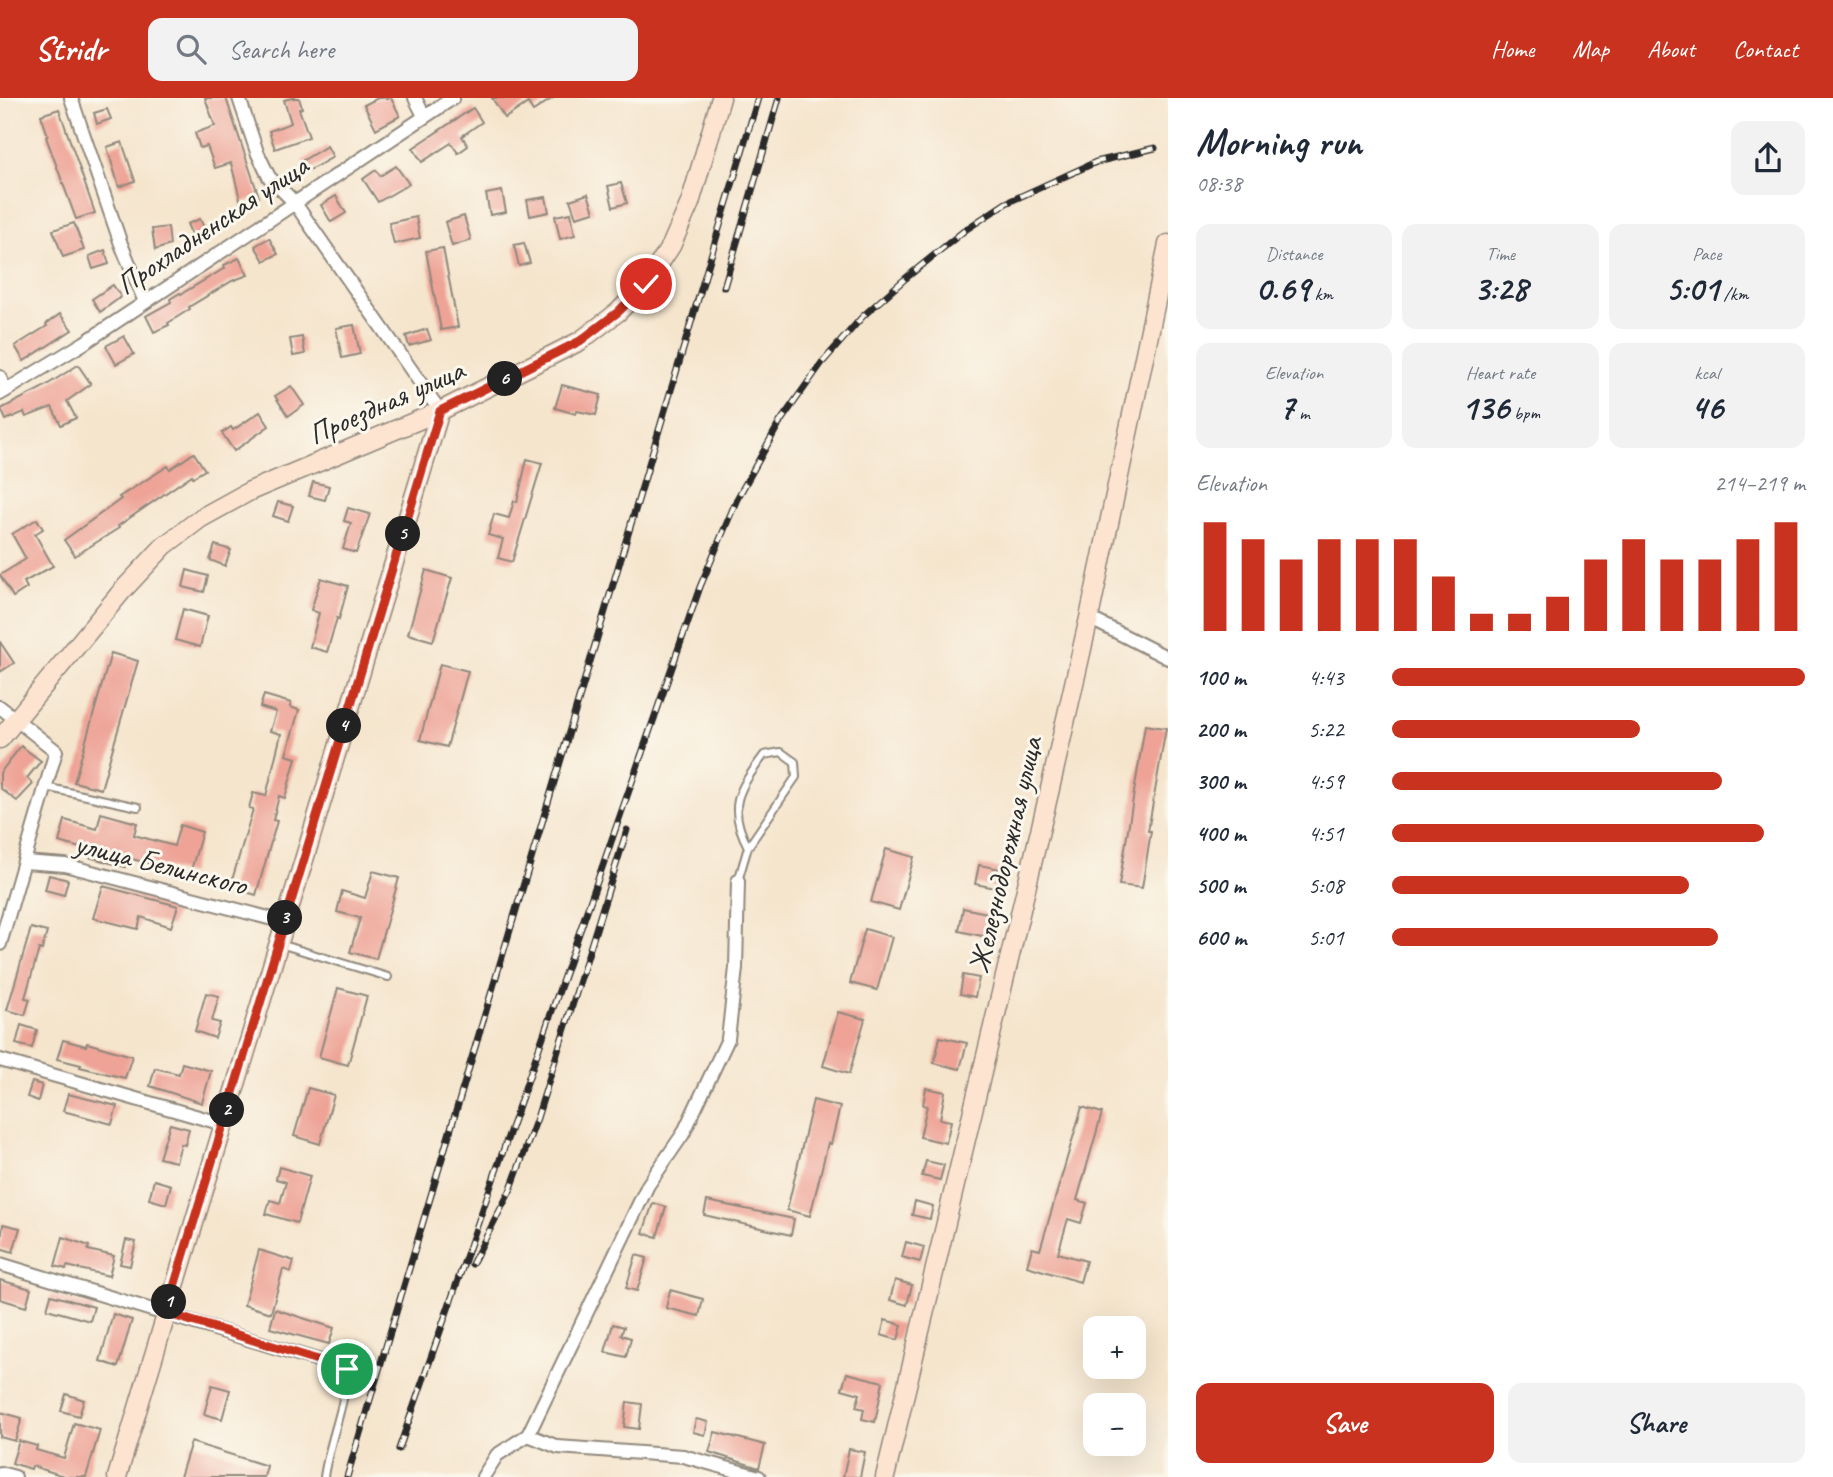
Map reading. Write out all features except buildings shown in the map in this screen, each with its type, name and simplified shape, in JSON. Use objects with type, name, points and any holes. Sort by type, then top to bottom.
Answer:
[{"type":"street","points":[[71,98],[121,244],[145,302]]},
{"type":"street","points":[[117,1477],[440,411],[294,202],[269,177],[257,152],[239,98]]},
{"type":"street","points":[[415,98],[424,116]]},
{"type":"street","name":"Прохладненская улица","points":[[3,393],[84,343],[453,98]]},
{"type":"street","name":"Проездная улица","points":[[0,738],[122,591],[164,546],[201,518],[250,491],[440,411],[580,341],[618,312],[646,284],[671,246],[690,203],[721,98]]},
{"type":"street","name":"Железнодорожная улица","points":[[885,1477],[1089,618],[1168,244]]},
{"type":"street","points":[[0,377],[3,393]]},
{"type":"street","points":[[1089,618],[1168,658]]},
{"type":"street","points":[[0,707],[55,751],[0,944]]},
{"type":"street","name":"улица Белинского","points":[[24,862],[65,865],[284,922]]},
{"type":"street","points":[[483,1477],[497,1455],[528,1435],[648,1185],[683,1134],[728,1039],[736,968],[738,881]]},
{"type":"street","points":[[0,1060],[223,1125]]},
{"type":"street","points":[[0,1264],[347,1369]]},
{"type":"street","points":[[528,1435],[558,1447],[683,1456],[759,1477]]},
{"type":"street","points":[[0,1473],[15,1477]]},
{"type":"lane","points":[[738,881],[747,847],[796,778],[795,762],[781,752],[764,755],[748,776],[735,808],[738,829],[747,847]]},
{"type":"lane","points":[[46,787],[138,807]]},
{"type":"lane","points":[[278,943],[388,977]]},
{"type":"lane","points":[[324,1477],[327,1454],[347,1383],[347,1369]]},
{"type":"railway","points":[[347,1477],[758,98]]},
{"type":"railway","points":[[724,287],[779,98]]},
{"type":"railway","points":[[399,1449],[700,587],[737,499],[780,422],[821,364],[863,316],[965,230],[1006,203],[1096,162],[1155,148]]},
{"type":"railway","points":[[472,1264],[510,1191],[537,1118],[627,830]]},
{"type":"route","points":[[347,1369],[166,1313],[440,411],[580,341],[618,312],[646,284]]}]
